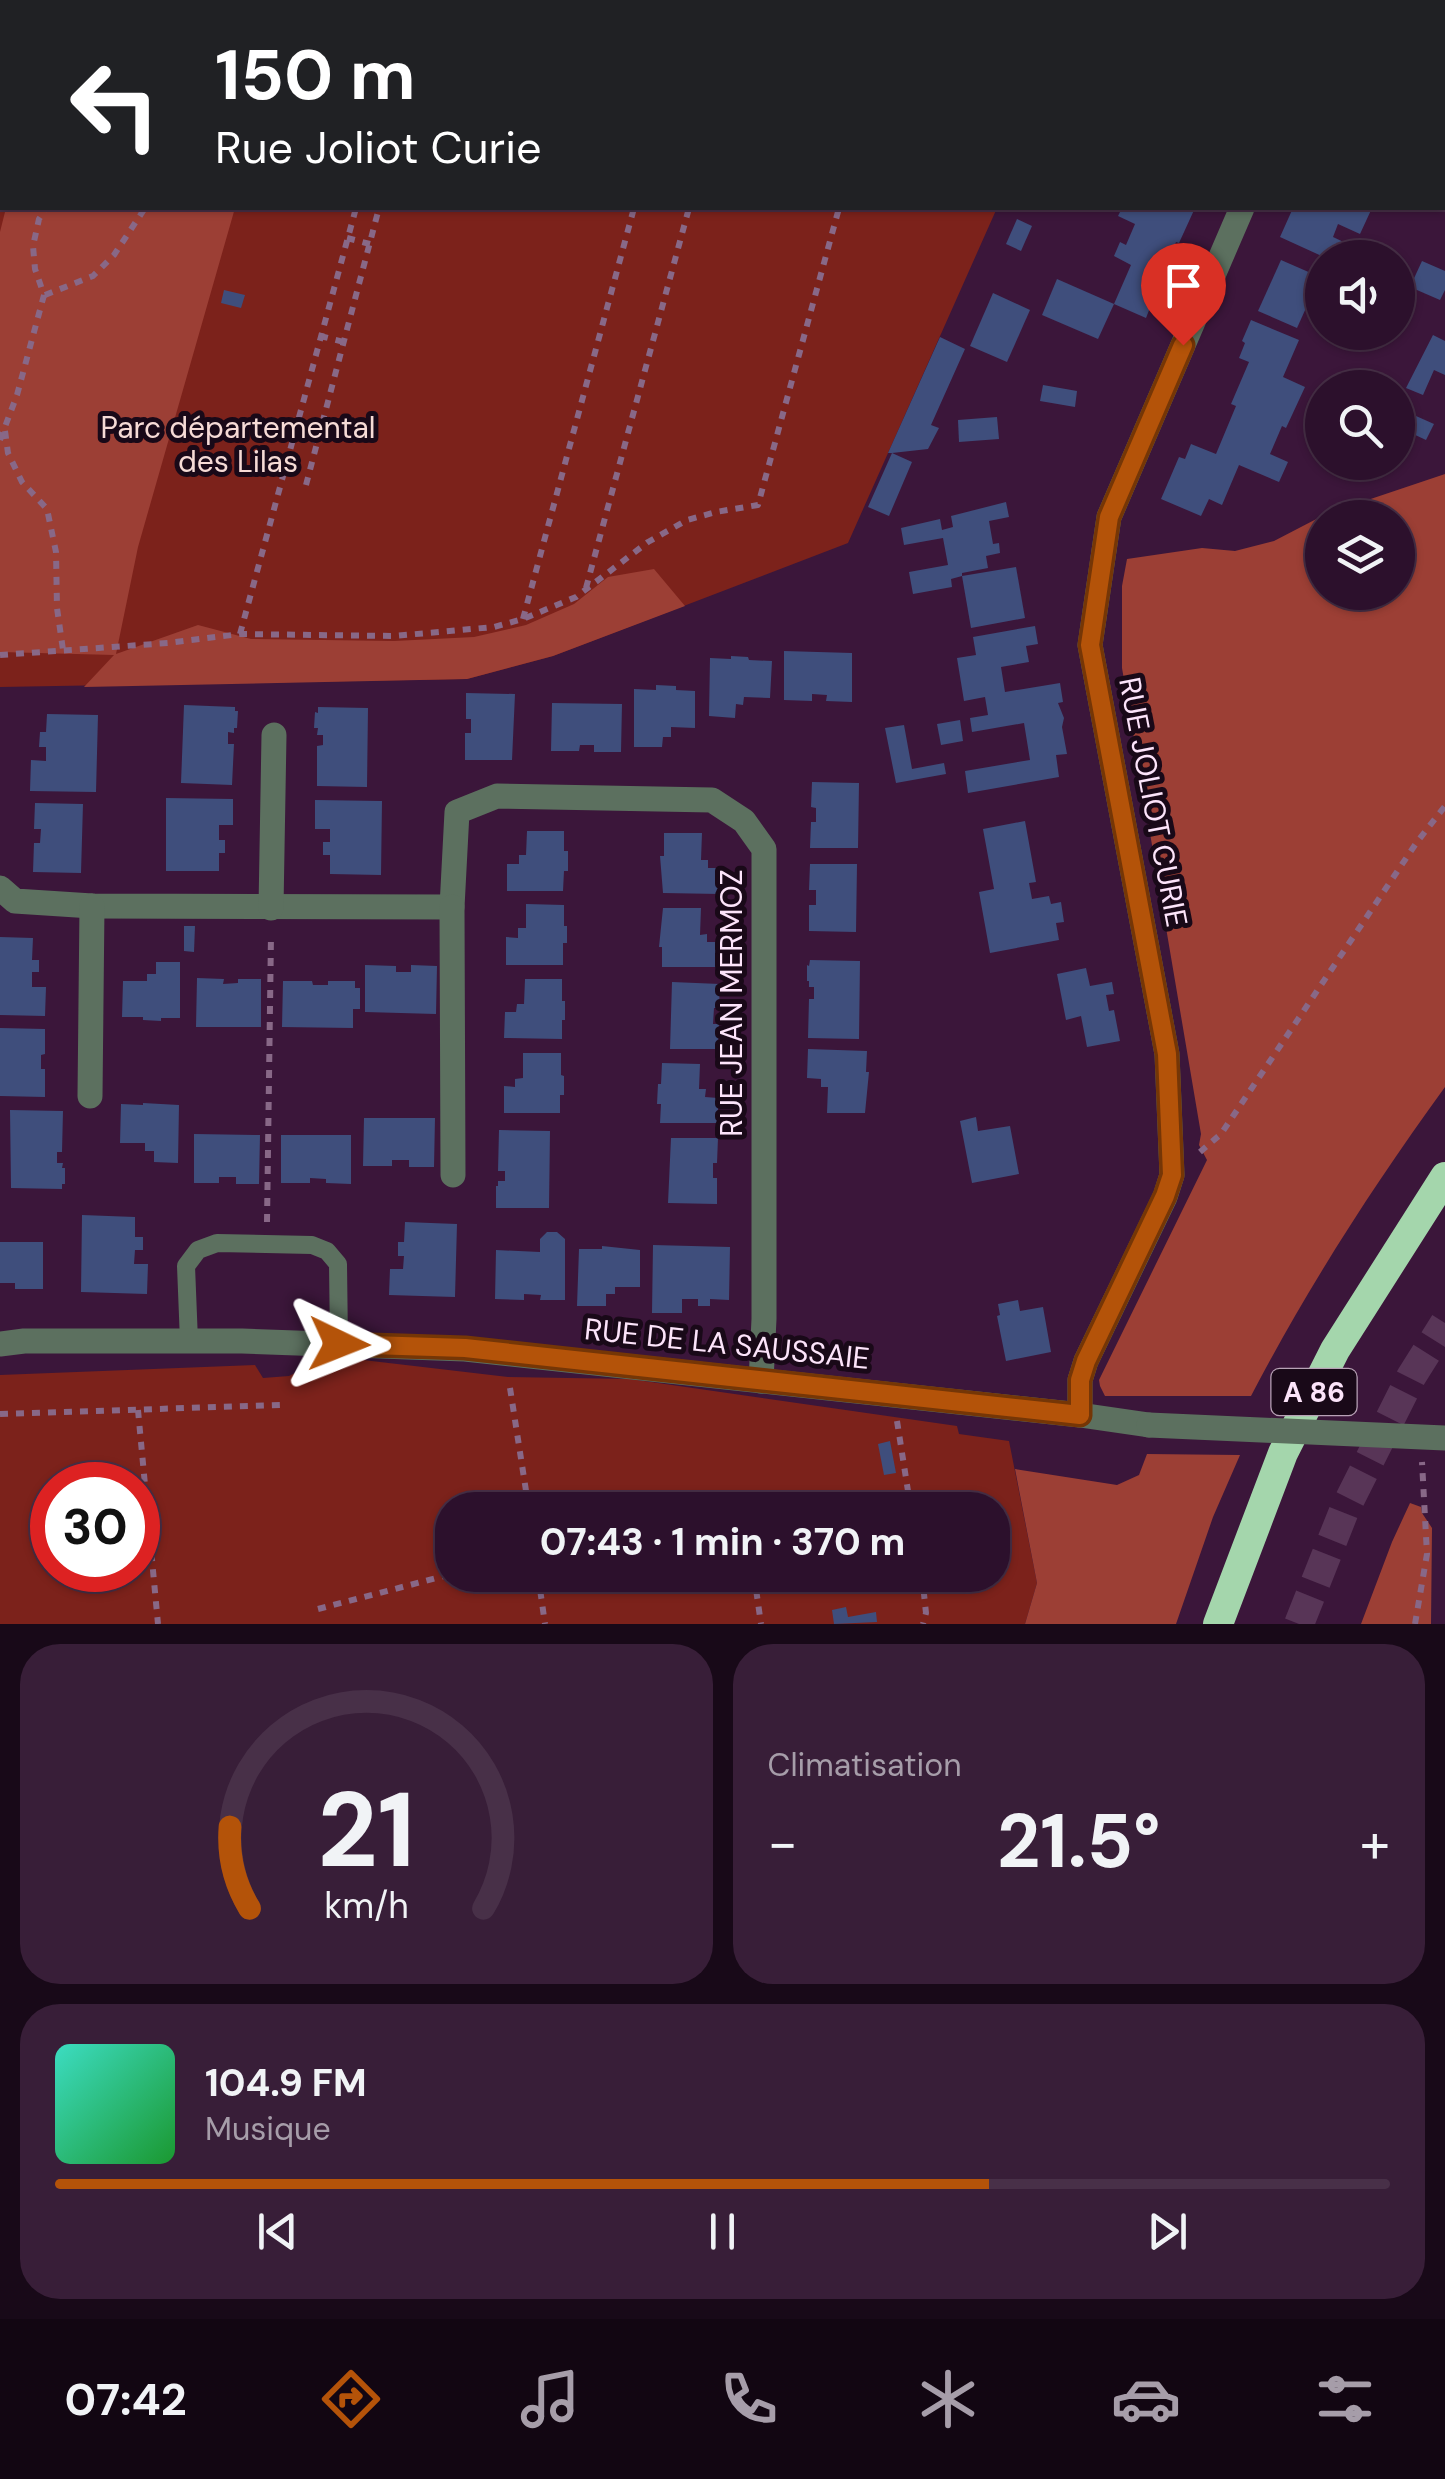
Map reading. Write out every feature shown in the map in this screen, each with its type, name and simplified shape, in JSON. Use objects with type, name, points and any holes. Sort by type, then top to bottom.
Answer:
[{"type":"highway","name":"A 86","points":[[1218,1624],[1283,1453],[1336,1350],[1445,1177]]},
{"type":"street","name":"RUE JOLIOT CURIE","points":[[1080,1415],[1080,1380],[1086,1361],[1172,1175],[1167,1054],[1090,645],[1109,517],[1241,210]]},
{"type":"street","points":[[271,908],[274,735]]},
{"type":"street","name":"RUE JEAN MERMOZ","points":[[452,907],[457,812],[497,796],[712,800],[744,821],[764,849],[762,1381]]},
{"type":"street","points":[[0,888],[16,901],[92,906],[452,907],[452,1175]]},
{"type":"street","points":[[90,1096],[92,906]]},
{"type":"street","name":"RUE DE LA SAUSSAIE","points":[[0,1344],[189,1341],[465,1348],[1149,1424],[1433,1437]]},
{"type":"lane","points":[[189,1341],[186,1266],[198,1250],[218,1242],[312,1244],[327,1251],[338,1264],[339,1344]]},
{"type":"path","points":[[0,440],[17,395],[44,295],[35,269],[33,246],[45,210]]},
{"type":"path","points":[[44,295],[93,276],[114,255],[145,210]]},
{"type":"path","points":[[240,634],[355,210]]},
{"type":"path","points":[[306,485],[378,210]]},
{"type":"path","points":[[523,619],[633,210]]},
{"type":"path","points":[[585,591],[688,210]]},
{"type":"path","points":[[0,655],[240,634],[394,636],[494,627],[551,609],[585,591],[648,542],[687,520],[758,505],[838,210]]},
{"type":"path","points":[[347,238],[370,244]]},
{"type":"path","points":[[320,336],[344,342]]},
{"type":"path","points":[[5,430],[8,453],[22,482],[47,509],[56,552],[57,608],[64,650]]},
{"type":"path","points":[[294,433],[318,441]]},
{"type":"path","points":[[1172,1175],[1221,1134],[1445,806]]},
{"type":"path","points":[[266,1244],[271,908]]},
{"type":"path","points":[[510,1388],[526,1492]]},
{"type":"path","points":[[894,1395],[908,1492]]},
{"type":"path","points":[[0,1414],[281,1405]]},
{"type":"path","points":[[138,1410],[158,1624]]},
{"type":"path","points":[[1416,1624],[1427,1554],[1433,1437]]},
{"type":"path","points":[[318,1609],[435,1578]]},
{"type":"path","points":[[540,1592],[545,1624]]},
{"type":"path","points":[[756,1592],[761,1624]]},
{"type":"path","points":[[923,1624],[924,1592]]},
{"type":"green space","name":"Parc départemental des Lilas","points":[[0,210],[996,210],[848,543],[553,656],[467,679],[0,687]]},
{"type":"green space","points":[[329,1356],[508,1377],[630,1379],[957,1426],[959,1434],[1009,1441],[1037,1583],[1025,1624],[0,1624],[0,1375],[255,1365],[263,1378],[289,1376]]},
{"type":"shaded area","points":[[6,210],[234,210],[138,547],[116,654],[198,625],[251,639],[394,641],[474,637],[526,625],[574,604],[608,577],[654,569],[685,606],[553,656],[467,679],[84,687],[114,655],[0,652],[0,232]]},
{"type":"shaded area","points":[[1445,474],[1445,1087],[1342,1238],[1251,1396],[1105,1396],[1099,1380],[1207,1160],[1199,1145],[1201,1134],[1122,668],[1122,586],[1127,559],[1202,548],[1235,551],[1274,541],[1305,525],[1305,610],[1415,610],[1415,500],[1368,500]]},
{"type":"shaded area","points":[[1147,1454],[1240,1455],[1213,1517],[1176,1624],[1025,1624],[1037,1583],[1015,1469],[1117,1485],[1139,1475]]},
{"type":"shaded area","points":[[1410,1503],[1421,1507],[1432,1528],[1431,1624],[1361,1624],[1392,1542]]},
{"type":"building","points":[[1121,210],[1194,210],[1179,243],[1176,242],[1146,318],[1114,304],[1131,265],[1114,256],[1120,242],[1126,245],[1135,224],[1118,216]]},
{"type":"building","points":[[1292,210],[1371,210],[1360,234],[1338,224],[1333,237],[1339,240],[1305,240],[1305,248],[1280,237]]},
{"type":"building","points":[[1017,219],[1032,226],[1021,251],[1006,244]]},
{"type":"building","points":[[1281,260],[1305,270],[1305,310],[1297,328],[1258,311]]},
{"type":"building","points":[[1422,261],[1445,271],[1445,290],[1440,300],[1415,289],[1415,276]]},
{"type":"building","points":[[1057,279],[1114,304],[1098,339],[1042,315]]},
{"type":"building","points":[[224,290],[245,295],[241,308],[221,303]]},
{"type":"building","points":[[993,293],[1030,310],[1007,362],[970,346]]},
{"type":"building","points":[[1251,320],[1299,340],[1283,377],[1305,387],[1270,454],[1288,462],[1279,482],[1239,465],[1222,505],[1209,499],[1201,516],[1161,499],[1179,457],[1185,459],[1191,444],[1216,454],[1249,362],[1239,358],[1245,343],[1242,341]]},
{"type":"building","points":[[1433,335],[1445,341],[1445,375],[1434,370],[1423,395],[1415,392],[1415,370]]},
{"type":"building","points":[[940,337],[965,349],[931,425],[939,428],[928,449],[888,453]]},
{"type":"building","points":[[1043,385],[1077,391],[1075,407],[1040,401]]},
{"type":"building","points":[[1415,416],[1434,424],[1426,440],[1415,435]]},
{"type":"building","points":[[997,417],[999,439],[959,442],[958,420]]},
{"type":"building","points":[[892,453],[912,462],[889,516],[868,507]]},
{"type":"building","points":[[1006,502],[1009,517],[989,521],[993,544],[999,543],[1000,553],[986,556],[988,568],[962,573],[951,579],[952,587],[913,594],[909,572],[948,565],[943,538],[904,545],[901,528],[940,519],[942,530],[953,527],[951,516]]},
{"type":"building","points":[[1016,567],[1025,618],[971,628],[962,576]]},
{"type":"building","points":[[1035,626],[1038,644],[1026,646],[1029,662],[1001,667],[1005,692],[1060,683],[1063,702],[1058,703],[1064,718],[1067,754],[1056,755],[1059,777],[968,793],[965,771],[1030,760],[1024,723],[972,732],[970,718],[988,715],[985,697],[964,701],[957,658],[976,655],[973,637]]},
{"type":"building","points":[[784,651],[852,653],[852,702],[826,701],[827,695],[812,694],[812,701],[784,700]]},
{"type":"building","points":[[731,656],[772,661],[770,698],[744,697],[743,705],[736,704],[735,718],[709,716],[710,658]]},
{"type":"building","points":[[656,685],[695,691],[695,728],[671,727],[671,737],[663,737],[662,747],[634,747],[634,689],[656,690]]},
{"type":"building","points":[[466,693],[515,694],[512,760],[465,760],[465,733],[471,733],[471,719],[466,719]]},
{"type":"building","points":[[552,703],[622,704],[621,752],[594,752],[594,745],[580,745],[579,751],[551,751]]},
{"type":"building","points":[[184,705],[235,707],[238,711],[237,728],[234,733],[228,732],[228,744],[234,744],[232,785],[181,783]]},
{"type":"building","points":[[318,707],[368,708],[367,787],[317,786],[317,746],[323,745],[323,735],[317,735],[318,728],[314,728]]},
{"type":"building","points":[[47,714],[98,715],[96,792],[30,791],[31,760],[46,761],[46,747],[39,747],[40,732],[46,732]]},
{"type":"building","points":[[960,720],[963,741],[941,745],[937,724]]},
{"type":"building","points":[[904,725],[912,769],[944,763],[946,774],[896,783],[885,728]]},
{"type":"building","points":[[812,782],[859,783],[858,848],[810,848],[811,822],[816,822],[816,808],[811,807]]},
{"type":"building","points":[[166,798],[233,799],[233,825],[219,825],[219,840],[225,840],[225,853],[219,853],[219,871],[166,871]]},
{"type":"building","points":[[315,800],[382,801],[381,875],[330,874],[330,855],[323,855],[323,842],[330,842],[330,829],[315,829]]},
{"type":"building","points":[[35,803],[83,804],[81,873],[33,872],[34,843],[40,843],[41,829],[34,829]]},
{"type":"building","points":[[1025,821],[1036,882],[1029,883],[1032,899],[1049,896],[1051,904],[1061,902],[1064,922],[1056,923],[1059,940],[990,953],[979,892],[994,889],[983,829]]},
{"type":"building","points":[[527,831],[564,831],[568,871],[564,871],[563,891],[507,891],[507,864],[519,864],[519,855],[526,855]]},
{"type":"building","points":[[664,833],[702,833],[701,860],[708,860],[708,868],[720,868],[720,894],[663,893],[660,856],[664,856]]},
{"type":"building","points":[[810,864],[857,864],[856,932],[809,931],[809,905],[816,905],[816,890],[809,890]]},
{"type":"building","points":[[526,904],[564,905],[567,943],[563,943],[563,965],[506,965],[506,937],[518,938],[518,928],[526,928]]},
{"type":"building","points":[[663,908],[701,908],[700,935],[707,934],[707,942],[720,942],[719,967],[662,967],[659,947]]},
{"type":"building","points":[[184,926],[195,926],[194,952],[184,951]]},
{"type":"building","points":[[0,937],[33,938],[32,960],[39,960],[39,972],[32,972],[32,987],[46,987],[45,1016],[0,1015]]},
{"type":"building","points":[[810,960],[860,961],[859,1039],[808,1038],[809,999],[814,999],[814,987],[809,987],[807,981]]},
{"type":"building","points":[[156,962],[180,962],[180,1018],[161,1021],[122,1017],[123,981],[147,981],[147,974],[156,974]]},
{"type":"building","points":[[365,965],[396,966],[396,972],[411,972],[411,965],[437,966],[436,1014],[365,1012]]},
{"type":"building","points":[[1086,968],[1090,986],[1112,982],[1114,994],[1106,995],[1109,1011],[1114,1010],[1120,1041],[1087,1047],[1081,1016],[1066,1020],[1057,974]]},
{"type":"building","points":[[197,978],[224,979],[223,984],[238,983],[238,979],[261,979],[261,1027],[196,1027]]},
{"type":"building","points":[[525,979],[562,979],[562,1039],[504,1038],[505,1012],[516,1012],[517,1004],[524,1004]]},
{"type":"building","points":[[283,981],[328,985],[328,981],[355,981],[355,988],[360,988],[360,1009],[353,1009],[353,1028],[282,1027]]},
{"type":"building","points":[[672,982],[720,984],[719,1008],[714,1008],[713,1024],[719,1024],[718,1049],[670,1049]]},
{"type":"building","points":[[0,1028],[45,1029],[41,1069],[45,1069],[45,1097],[0,1096]]},
{"type":"building","points":[[808,1049],[867,1051],[865,1113],[827,1113],[828,1087],[821,1087],[821,1079],[807,1078]]},
{"type":"building","points":[[523,1053],[561,1053],[564,1095],[560,1095],[560,1113],[504,1113],[504,1086],[515,1087],[515,1079],[523,1078]]},
{"type":"building","points":[[662,1063],[700,1064],[699,1089],[706,1089],[705,1097],[718,1098],[718,1123],[660,1123],[661,1104],[657,1104]]},
{"type":"building","points":[[121,1104],[179,1105],[178,1163],[154,1162],[154,1151],[145,1151],[145,1143],[120,1143]]},
{"type":"building","points":[[10,1110],[63,1111],[62,1152],[57,1152],[57,1163],[63,1163],[65,1168],[62,1189],[11,1188]]},
{"type":"building","points":[[976,1117],[978,1131],[1010,1126],[1019,1174],[972,1183],[960,1121]]},
{"type":"building","points":[[364,1118],[435,1118],[434,1167],[409,1167],[409,1160],[392,1160],[392,1166],[363,1166]]},
{"type":"building","points":[[499,1130],[550,1131],[549,1208],[496,1208],[496,1186],[498,1181],[505,1181],[505,1171],[498,1171]]},
{"type":"building","points":[[194,1134],[260,1135],[259,1184],[236,1184],[236,1177],[219,1177],[219,1183],[194,1183]]},
{"type":"building","points":[[281,1135],[351,1135],[351,1184],[310,1178],[310,1183],[281,1183]]},
{"type":"building","points":[[671,1138],[718,1138],[717,1163],[713,1163],[717,1204],[668,1203]]},
{"type":"building","points":[[82,1215],[135,1217],[135,1237],[143,1237],[143,1250],[135,1250],[134,1264],[148,1264],[147,1294],[81,1292]]},
{"type":"building","points":[[405,1222],[457,1224],[455,1297],[389,1295],[390,1269],[403,1269],[404,1256],[398,1256],[398,1242],[404,1242]]},
{"type":"building","points":[[547,1232],[557,1232],[565,1239],[565,1300],[540,1300],[541,1295],[524,1294],[524,1300],[495,1299],[496,1250],[540,1252],[540,1239]]},
{"type":"building","points":[[0,1242],[43,1242],[43,1289],[15,1289],[15,1283],[0,1283]]},
{"type":"building","points":[[653,1245],[730,1247],[729,1300],[710,1299],[710,1306],[698,1306],[698,1299],[682,1299],[682,1313],[652,1313]]},
{"type":"building","points":[[602,1246],[640,1250],[640,1287],[615,1287],[615,1294],[606,1294],[606,1306],[577,1306],[579,1249]]},
{"type":"building","points":[[1018,1300],[1020,1311],[1043,1307],[1051,1352],[1006,1361],[998,1304]]},
{"type":"building","points":[[890,1441],[896,1473],[884,1475],[878,1444]]},
{"type":"building","points":[[846,1607],[848,1617],[876,1612],[877,1622],[834,1624],[832,1610]]},
{"type":"tunnel","points":[[1299,1624],[1344,1511],[1411,1377],[1445,1323]]},
{"type":"route","points":[[339,1344],[465,1348],[1080,1415],[1080,1380],[1086,1361],[1172,1175],[1167,1054],[1090,645],[1109,517],[1183,345]]}]
